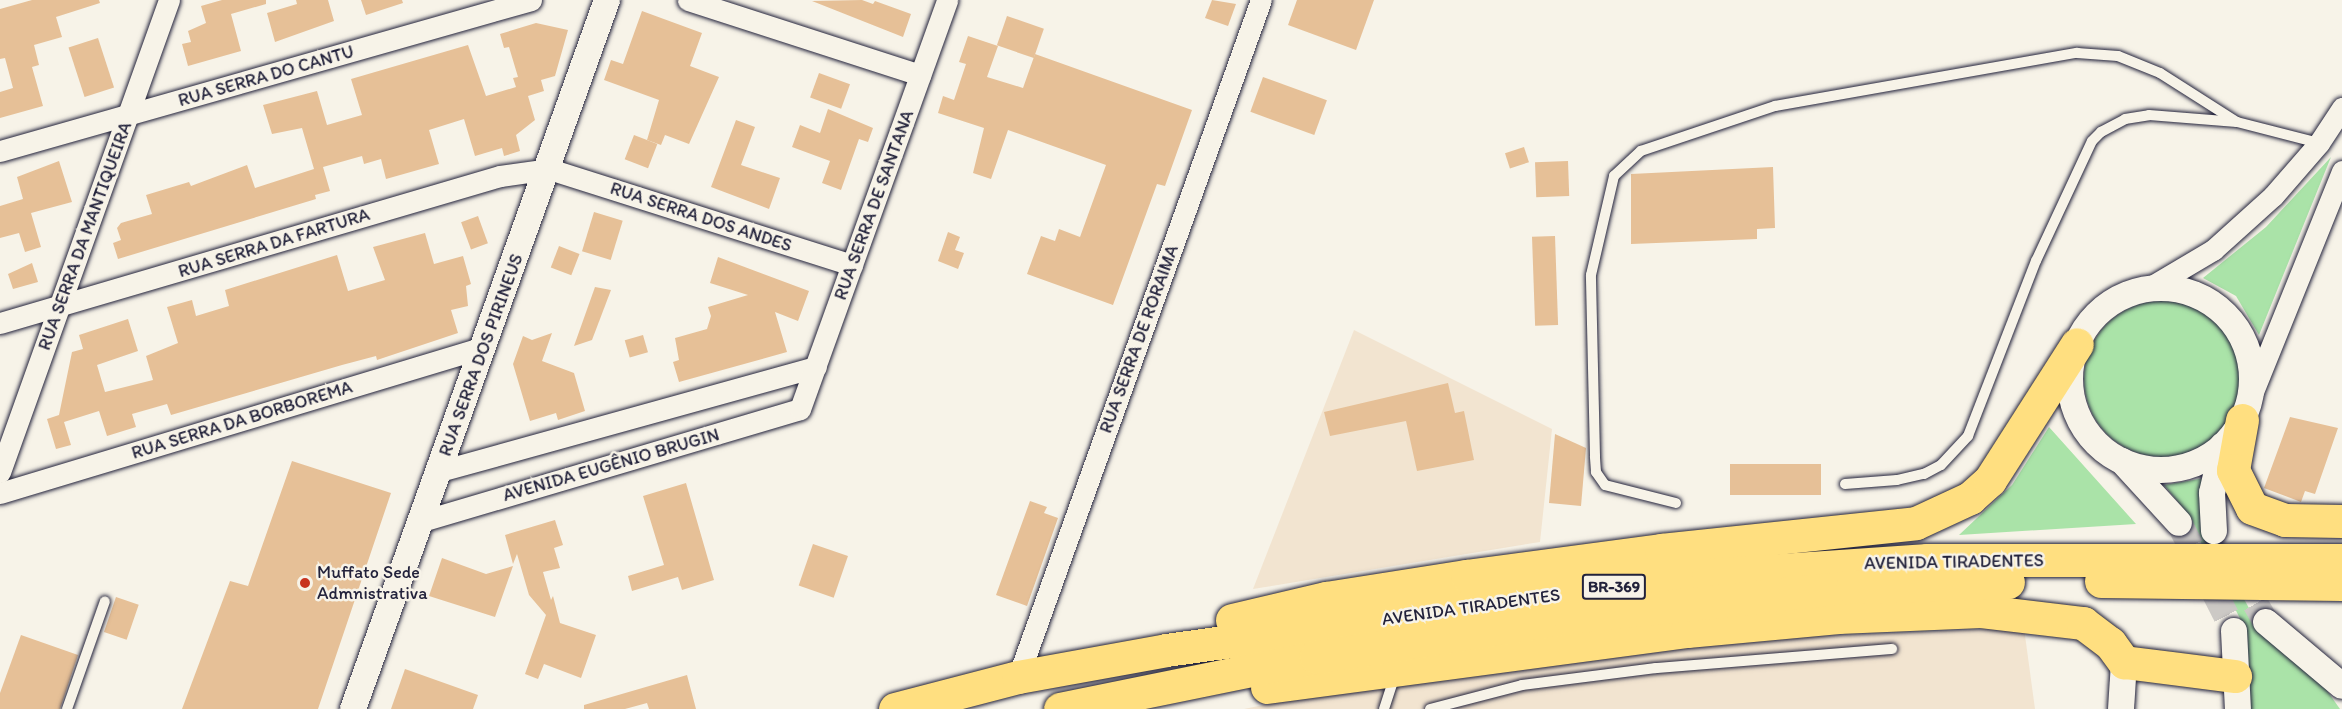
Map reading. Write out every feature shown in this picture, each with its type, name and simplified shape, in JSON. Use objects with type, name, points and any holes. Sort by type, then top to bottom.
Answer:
[{"type":"highway","points":[[1091,662],[1174,633],[1326,598],[1661,550],[1916,523],[1954,507],[1990,480],[2077,344]]},
{"type":"highway","points":[[2238,421],[2233,470],[2238,486],[2252,508],[2285,520],[2342,521]]},
{"type":"highway","name":"AVENIDA TIRADENTES","points":[[895,709],[1018,677],[1091,662],[1245,637],[1566,594],[1821,565],[1927,560],[2342,561]]},
{"type":"highway","name":"AVENIDA TIRADENTES","points":[[1060,709],[1109,697],[1422,640],[1710,599],[1852,586],[2043,580],[2342,584]]},
{"type":"highway","points":[[1109,697],[1270,687],[1687,631],[1838,617],[1981,611],[2083,623],[2110,643],[2124,662],[2235,676]]},
{"type":"street","name":"RUA SERRA DA MANTIQUEIRA","points":[[0,471],[169,0]]},
{"type":"street","name":"RUA SERRA DO CANTU","points":[[0,151],[531,0]]},
{"type":"street","name":"RUA SERRA DOS PIRINEUS","points":[[353,709],[549,169],[607,0]]},
{"type":"street","points":[[688,0],[920,75]]},
{"type":"street","name":"RUA SERRA DE SANTANA","points":[[800,409],[947,0]]},
{"type":"street","name":"RUA SERRA DE RORAIMA","points":[[1018,677],[1261,0]]},
{"type":"street","points":[[2179,523],[2121,461],[2094,440],[2075,411],[2069,377],[2077,344],[2105,307],[2147,289],[2213,250],[2273,196],[2319,144],[2342,108]]},
{"type":"street","name":"RUA SERRA DOS ANDES","points":[[549,169],[852,265]]},
{"type":"street","name":"RUA SERRA DA FARTURA","points":[[0,323],[59,308],[500,176],[549,169]]},
{"type":"street","points":[[2121,461],[2148,468],[2175,468],[2201,460],[2238,421],[2342,171]]},
{"type":"street","points":[[2147,289],[2182,290],[2214,305],[2228,316],[2246,346],[2252,381],[2212,493],[2214,531]]},
{"type":"street","name":"RUA SERRA DA BORBOREMA","points":[[0,493],[484,347]]},
{"type":"street","points":[[440,471],[816,367]]},
{"type":"street","name":"AVENIDA EUGÊNIO BRUGIN","points":[[422,521],[800,409]]},
{"type":"street","points":[[2266,622],[2342,686]]},
{"type":"street","points":[[2234,631],[2238,709]]},
{"type":"street","points":[[2121,709],[2124,662]]},
{"type":"lane","points":[[1676,503],[1605,484],[1596,472],[1591,275],[1614,176],[1641,151],[1775,106],[2078,53],[2118,56],[2160,74],[2237,122]]},
{"type":"lane","points":[[1845,484],[1897,480],[1924,474],[1941,465],[1968,436],[2036,261],[2092,141],[2101,132],[2139,115],[2237,122],[2319,144]]},
{"type":"lane","points":[[67,709],[105,601]]},
{"type":"lane","points":[[1430,709],[1522,686],[1656,668],[1892,649]]},
{"type":"lane","points":[[1384,709],[1397,670]]},
{"type":"shaded area","points":[[1354,330],[1552,429],[1540,542],[1253,589]]},
{"type":"shaded area","points":[[2024,628],[2035,709],[1244,709],[1421,672],[1683,641]]},
{"type":"green space","points":[[2331,157],[2259,335],[2236,296],[2203,278],[2266,227]]},
{"type":"green space","points":[[2162,301],[2192,307],[2217,324],[2234,349],[2240,379],[2234,409],[2217,434],[2192,451],[2162,457],[2132,451],[2107,434],[2090,409],[2084,379],[2090,349],[2107,324],[2132,307]]},
{"type":"green space","points":[[2049,427],[2136,524],[1959,535],[2012,485]]},
{"type":"green space","points":[[2205,478],[2205,529],[2264,635],[2318,678],[2340,709],[2249,709],[2247,632],[2183,508],[2164,485]]},
{"type":"building","points":[[32,0],[99,0],[100,3],[56,17],[62,37],[34,45],[39,65],[32,67],[43,106],[0,118],[0,92],[13,88],[5,58],[0,59],[0,9]]},
{"type":"building","points":[[222,0],[266,0],[266,4],[231,14],[241,51],[188,66],[182,44],[191,42],[188,31],[206,23],[201,6]]},
{"type":"building","points":[[296,0],[328,0],[334,21],[275,42],[267,13],[297,4]]},
{"type":"building","points":[[361,0],[402,0],[403,3],[366,15]]},
{"type":"building","points":[[862,0],[873,4],[875,1],[911,14],[903,37],[812,1]]},
{"type":"building","points":[[1212,0],[1236,4],[1228,26],[1205,18]]},
{"type":"building","points":[[1297,0],[1374,0],[1356,50],[1288,25]]},
{"type":"building","points":[[642,11],[702,33],[690,66],[719,77],[689,144],[665,135],[661,145],[647,140],[659,100],[604,80],[611,60],[623,64]]},
{"type":"building","points":[[1007,16],[1044,29],[1034,58],[997,45]]},
{"type":"building","points":[[536,23],[568,30],[555,76],[541,80],[544,91],[528,96],[535,120],[516,135],[520,151],[504,156],[502,148],[475,156],[464,119],[429,130],[439,164],[386,179],[381,159],[364,164],[362,156],[323,167],[330,191],[315,195],[316,199],[118,259],[113,243],[121,240],[117,228],[121,223],[152,214],[146,195],[189,182],[191,186],[247,165],[255,188],[314,169],[302,128],[272,134],[263,105],[317,91],[327,125],[362,115],[351,79],[468,45],[486,96],[516,87],[513,78],[518,77],[509,47],[504,48],[500,34]]},
{"type":"building","points":[[968,36],[998,46],[987,77],[1023,88],[1035,54],[1192,110],[1165,186],[1157,184],[1113,305],[1027,274],[1041,236],[1055,241],[1059,229],[1080,237],[1106,165],[1008,130],[991,179],[973,173],[984,128],[938,113],[943,96],[954,100],[966,64],[959,62]]},
{"type":"building","points":[[98,38],[114,87],[85,97],[69,48]]},
{"type":"building","points":[[819,73],[850,84],[841,109],[810,97]]},
{"type":"building","points":[[1263,77],[1327,100],[1314,135],[1250,112]]},
{"type":"building","points":[[828,109],[873,128],[868,142],[859,139],[841,190],[822,183],[830,161],[792,147],[800,125],[820,133]]},
{"type":"building","points":[[736,120],[755,127],[741,165],[780,178],[769,209],[711,187]]},
{"type":"building","points":[[634,135],[657,144],[648,168],[625,159]]},
{"type":"building","points":[[1524,147],[1529,162],[1510,168],[1505,153]]},
{"type":"building","points":[[59,161],[72,202],[31,213],[41,247],[25,252],[19,233],[0,238],[0,206],[23,199],[17,177]]},
{"type":"building","points":[[1568,161],[1569,196],[1536,197],[1535,162]]},
{"type":"building","points":[[1773,167],[1775,228],[1757,229],[1757,239],[1631,244],[1631,174]]},
{"type":"building","points":[[594,212],[623,221],[611,260],[582,251]]},
{"type":"building","points":[[478,216],[488,243],[471,249],[461,222]]},
{"type":"building","points":[[948,232],[960,237],[955,250],[964,253],[958,269],[938,261]]},
{"type":"building","points":[[425,233],[434,264],[463,256],[471,284],[466,286],[468,306],[451,310],[458,333],[377,360],[376,356],[342,365],[171,415],[167,404],[132,414],[136,427],[107,436],[99,411],[64,422],[71,445],[56,449],[47,419],[59,415],[72,352],[83,349],[79,335],[128,319],[138,351],[97,365],[105,392],[153,380],[146,356],[178,343],[167,307],[192,300],[196,316],[229,306],[225,290],[337,255],[348,291],[385,280],[373,247]]},
{"type":"building","points":[[1555,236],[1558,325],[1535,326],[1532,237]]},
{"type":"building","points":[[559,246],[580,254],[571,275],[551,267]]},
{"type":"building","points":[[718,257],[809,291],[798,321],[775,312],[787,352],[679,382],[673,362],[679,360],[675,338],[707,329],[711,316],[708,307],[748,295],[710,283]]},
{"type":"building","points":[[32,263],[38,282],[13,289],[8,274]]},
{"type":"building","points":[[595,287],[611,290],[592,340],[574,346]]},
{"type":"building","points":[[552,333],[542,361],[574,373],[585,411],[558,420],[556,413],[530,421],[513,364],[523,336],[532,340]]},
{"type":"building","points":[[643,335],[648,352],[630,358],[625,340]]},
{"type":"building","points":[[1448,383],[1455,413],[1464,411],[1474,460],[1417,471],[1406,421],[1330,436],[1324,412]]},
{"type":"building","points":[[2290,417],[2338,428],[2315,494],[2305,491],[2301,502],[2264,488]]},
{"type":"building","points":[[1555,434],[1586,448],[1581,506],[1549,503]]},
{"type":"building","name":"Muffato Sede Admnistrativa","points":[[292,461],[391,493],[318,709],[182,709],[230,581],[248,586]]},
{"type":"building","points":[[1730,464],[1821,464],[1821,495],[1730,495]]},
{"type":"building","points":[[686,483],[714,580],[682,590],[678,577],[632,591],[628,576],[664,565],[643,496]]},
{"type":"building","points":[[1030,501],[1047,507],[1044,513],[1058,518],[1027,606],[996,595]]},
{"type":"building","points":[[555,520],[563,545],[554,548],[560,568],[543,572],[551,600],[553,596],[560,623],[596,635],[581,678],[544,664],[538,679],[525,674],[546,615],[529,595],[517,554],[513,564],[505,535]]},
{"type":"building","points":[[813,544],[848,556],[834,598],[799,586]]},
{"type":"building","points":[[442,558],[486,574],[513,566],[495,617],[429,596]]},
{"type":"building","points":[[116,597],[139,605],[127,640],[104,632]]},
{"type":"building","points":[[21,635],[78,655],[60,709],[0,709],[0,693]]},
{"type":"building","points":[[405,669],[478,695],[473,709],[391,709]]},
{"type":"building","points":[[687,675],[696,709],[649,709],[647,703],[625,709],[584,709],[584,705]]},
{"type":"tunnel","points":[[2179,523],[2234,631]]},
{"type":"tunnel","points":[[2236,570],[2266,622]]},
{"type":"place","name":"Muffato Sede Admnistrativa","points":[[305,583]]}]
